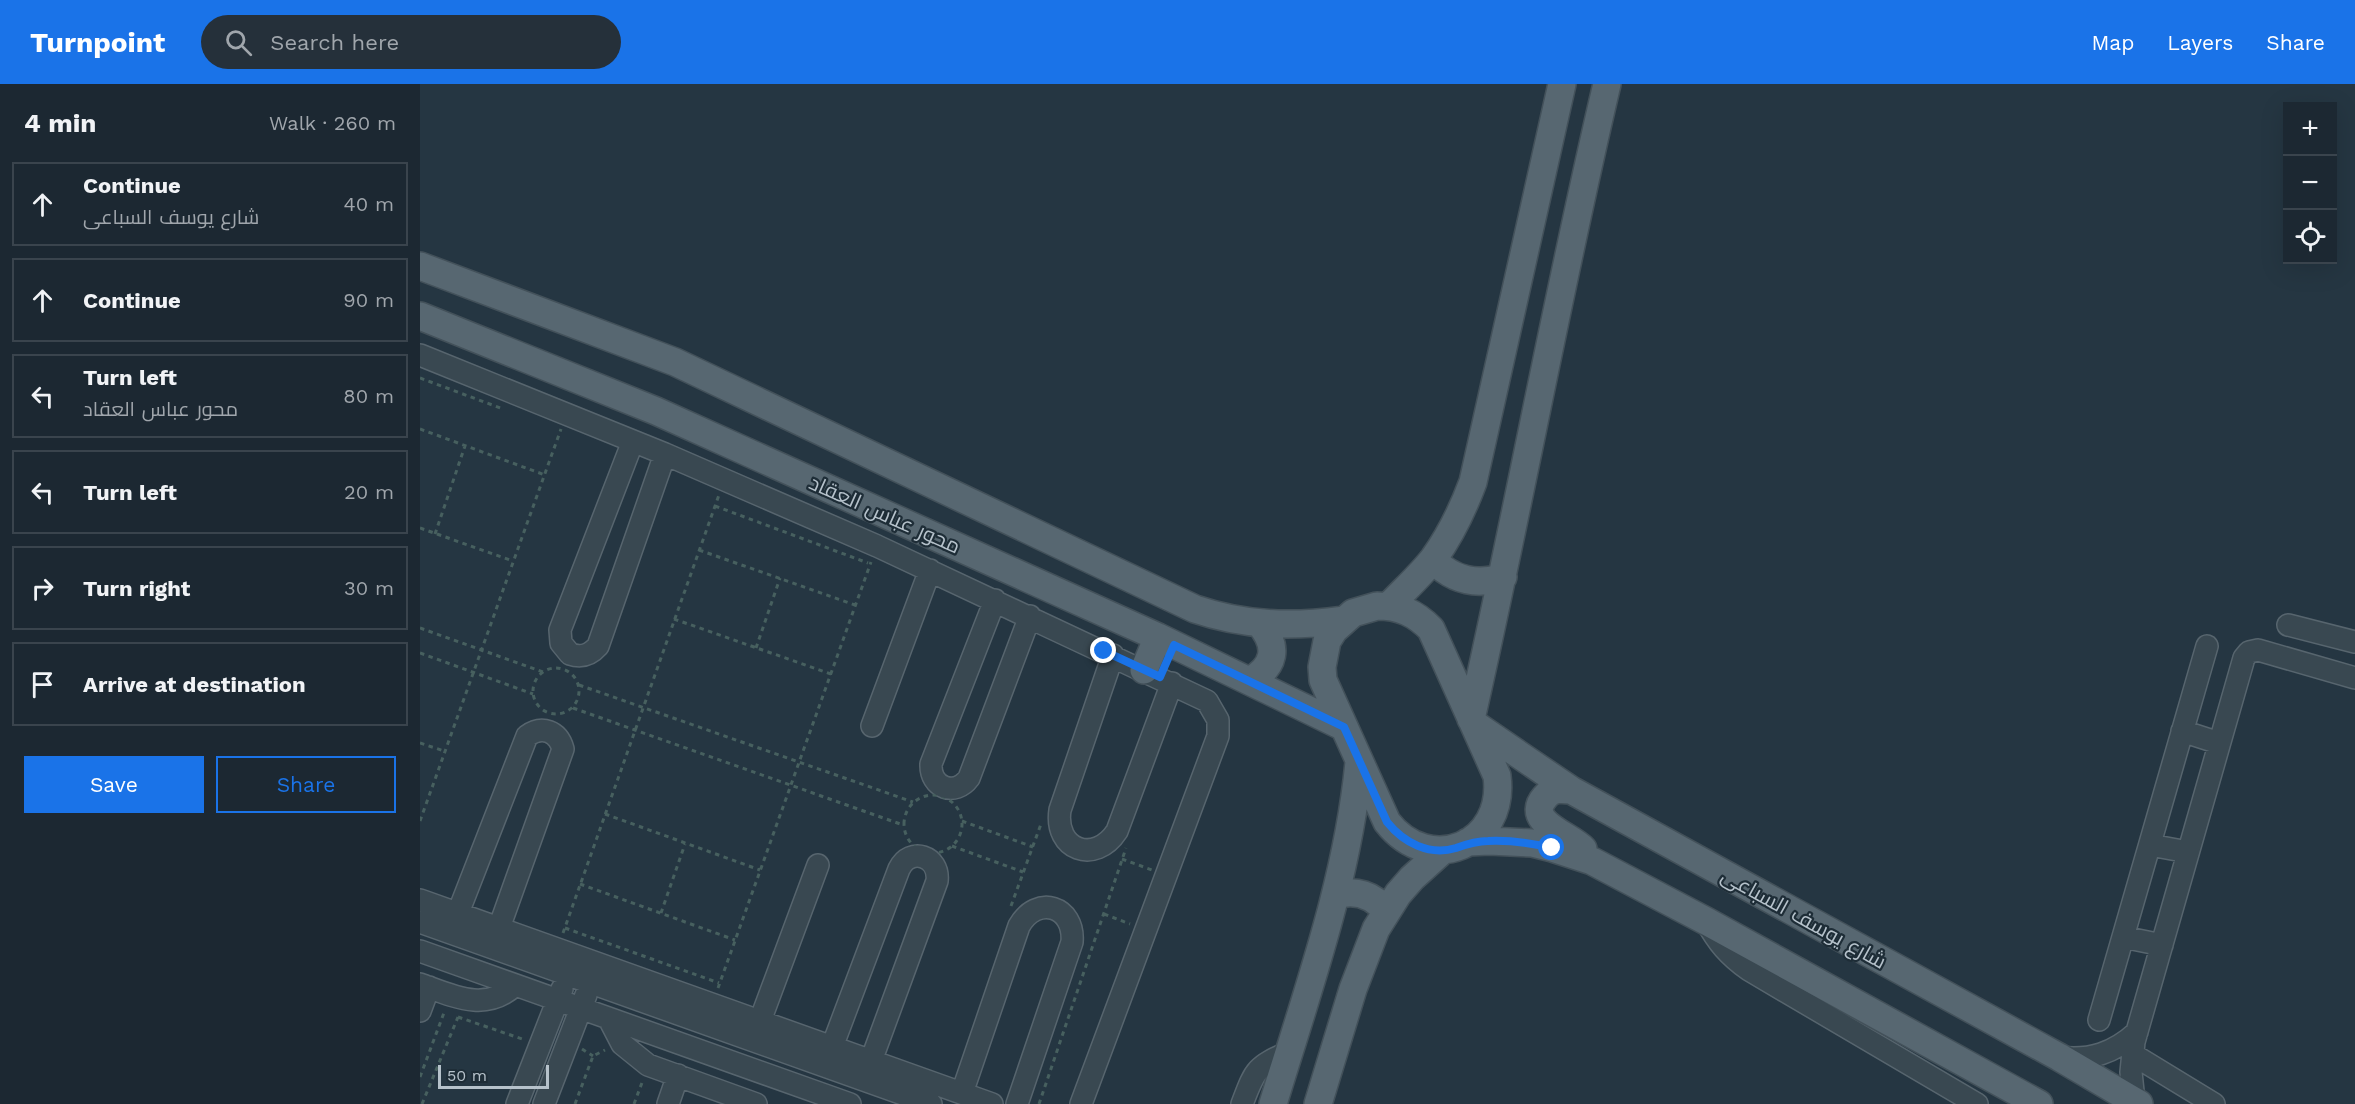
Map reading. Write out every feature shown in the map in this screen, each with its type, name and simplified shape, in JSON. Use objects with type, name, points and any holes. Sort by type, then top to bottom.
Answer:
[{"type":"main road","points":[[1389,606],[1433,560],[1456,523],[1473,482],[1562,84]]},
{"type":"main road","points":[[1473,722],[1575,220],[1607,84]]},
{"type":"main road","name":"محور عباس العقاد","points":[[420,266],[675,362],[1174,601],[1216,616],[1260,624],[1287,626],[1343,620]]},
{"type":"main road","name":"محور عباس العقاد","points":[[420,316],[656,411],[1166,641],[1344,727]]},
{"type":"main road","points":[[1433,560],[1447,572],[1465,580],[1485,582],[1503,577]]},
{"type":"main road","points":[[1318,1104],[1367,948],[1386,911],[1412,878],[1456,846],[1488,825],[1497,801],[1497,776],[1431,629],[1413,614],[1389,606],[1365,608],[1343,620],[1327,641],[1322,667],[1323,680],[1387,822],[1395,832],[1417,846],[1456,846],[1490,841],[1532,843],[1592,861],[2039,1104]]},
{"type":"main road","points":[[1250,681],[1262,674],[1270,662],[1273,648],[1269,635],[1260,624]]},
{"type":"main road","points":[[1159,676],[1166,641]]},
{"type":"main road","name":"شارع يوسف السباعى","points":[[1473,722],[1571,790],[2059,1057],[2136,1102]]},
{"type":"main road","points":[[1274,1104],[1336,895],[1348,842],[1359,761]]},
{"type":"main road","points":[[1571,790],[1558,789],[1547,795],[1540,812],[1545,824],[1575,841],[1592,861]]},
{"type":"main road","points":[[1336,895],[1352,892],[1367,896],[1386,911]]},
{"type":"street","points":[[420,355],[564,422],[633,441],[725,479],[874,555],[930,570],[1207,700],[1215,712],[1219,728],[1215,744],[1081,1104]]},
{"type":"street","points":[[633,441],[560,630],[561,643],[570,654],[582,656],[598,646],[665,454]]},
{"type":"street","points":[[873,726],[930,570]]},
{"type":"street","points":[[994,600],[931,764],[932,777],[941,787],[954,789],[960,787],[969,778],[1030,616]]},
{"type":"street","points":[[2136,1102],[2131,1072],[2137,1032],[2243,662],[2249,652],[2258,650],[2348,676],[2353,642],[2288,625]]},
{"type":"street","points":[[2098,1020],[2207,646]]},
{"type":"street","points":[[1113,655],[1059,810],[1058,821],[1061,833],[1078,849],[1101,848],[1111,841],[1117,831],[1159,676]]},
{"type":"street","points":[[458,913],[527,736],[539,730],[552,732],[561,742],[563,749],[499,928]]},
{"type":"street","points":[[2182,731],[2219,743]]},
{"type":"street","points":[[2150,844],[2188,852]]},
{"type":"street","points":[[832,1047],[899,869],[906,859],[918,855],[924,856],[930,859],[937,869],[937,881],[871,1060]]},
{"type":"street","points":[[760,1021],[818,865]]},
{"type":"street","points":[[420,900],[992,1104]]},
{"type":"street","points":[[962,1093],[1019,926],[1024,916],[1033,910],[1043,907],[1053,908],[1063,913],[1070,921],[1073,931],[1072,942],[1017,1104]]},
{"type":"street","points":[[1706,921],[1715,939],[1725,951],[1749,970],[1977,1104]]},
{"type":"street","points":[[420,922],[932,1104]]},
{"type":"street","points":[[2123,937],[2162,945]]},
{"type":"street","points":[[420,951],[581,1008],[815,1098],[850,1104]]},
{"type":"street","points":[[517,1104],[568,975]]},
{"type":"street","points":[[544,1104],[590,983]]},
{"type":"street","points":[[420,1011],[424,985],[455,1006],[492,999],[508,992],[515,985]]},
{"type":"street","points":[[609,1019],[622,1044],[648,1065],[756,1104]]},
{"type":"street","points":[[2059,1057],[2084,1059],[2102,1055],[2118,1047],[2137,1032]]},
{"type":"street","points":[[1242,1104],[1256,1070],[1289,1052]]},
{"type":"street","points":[[2132,1054],[2214,1104]]},
{"type":"street","points":[[668,1104],[678,1075]]},
{"type":"path","points":[[420,378],[507,411]]},
{"type":"path","points":[[550,427],[564,422]]},
{"type":"path","points":[[420,821],[564,422]]},
{"type":"path","points":[[420,429],[544,475]]},
{"type":"path","points":[[435,534],[465,446]]},
{"type":"path","points":[[558,949],[642,707],[725,479]]},
{"type":"path","points":[[712,1004],[874,555],[715,506]]},
{"type":"path","points":[[420,528],[513,561]]},
{"type":"path","points":[[699,550],[855,604]]},
{"type":"path","points":[[756,648],[780,578]]},
{"type":"path","points":[[674,619],[831,674]]},
{"type":"path","points":[[420,628],[543,672]]},
{"type":"path","points":[[420,653],[533,694]]},
{"type":"path","points":[[550,669],[565,669],[571,673],[579,685],[579,698],[573,708],[559,715],[545,712],[535,701],[533,694],[535,681],[543,672],[550,669]]},
{"type":"path","points":[[579,685],[912,802]]},
{"type":"path","points":[[573,708],[903,825]]},
{"type":"path","points":[[420,743],[444,751]]},
{"type":"path","points":[[932,795],[943,796],[952,802],[959,810],[962,821],[960,834],[952,846],[932,853],[921,851],[912,845],[903,825],[904,817],[912,802],[922,796],[932,795]]},
{"type":"path","points":[[605,814],[760,870]]},
{"type":"path","points":[[1008,915],[1045,814]]},
{"type":"path","points":[[962,821],[1033,847]]},
{"type":"path","points":[[1039,1104],[1130,838]]},
{"type":"path","points":[[661,913],[686,843]]},
{"type":"path","points":[[952,846],[1023,872]]},
{"type":"path","points":[[1122,859],[1166,875]]},
{"type":"path","points":[[580,884],[735,940]]},
{"type":"path","points":[[1104,914],[1146,929]]},
{"type":"path","points":[[565,928],[719,983]]},
{"type":"path","points":[[455,1006],[540,1045]]},
{"type":"path","points":[[420,1077],[455,1006]]},
{"type":"path","points":[[422,1104],[427,1096],[455,1006]]},
{"type":"path","points":[[575,1104],[593,1056],[622,1044]]},
{"type":"path","points":[[634,1104],[648,1065]]},
{"type":"path","points":[[420,1093],[427,1096]]},
{"type":"route","points":[[1104,651],[1160,677],[1174,645],[1344,727],[1387,822],[1405,841],[1430,850],[1456,848],[1468,842],[1490,841],[1532,843],[1552,848]]}]
